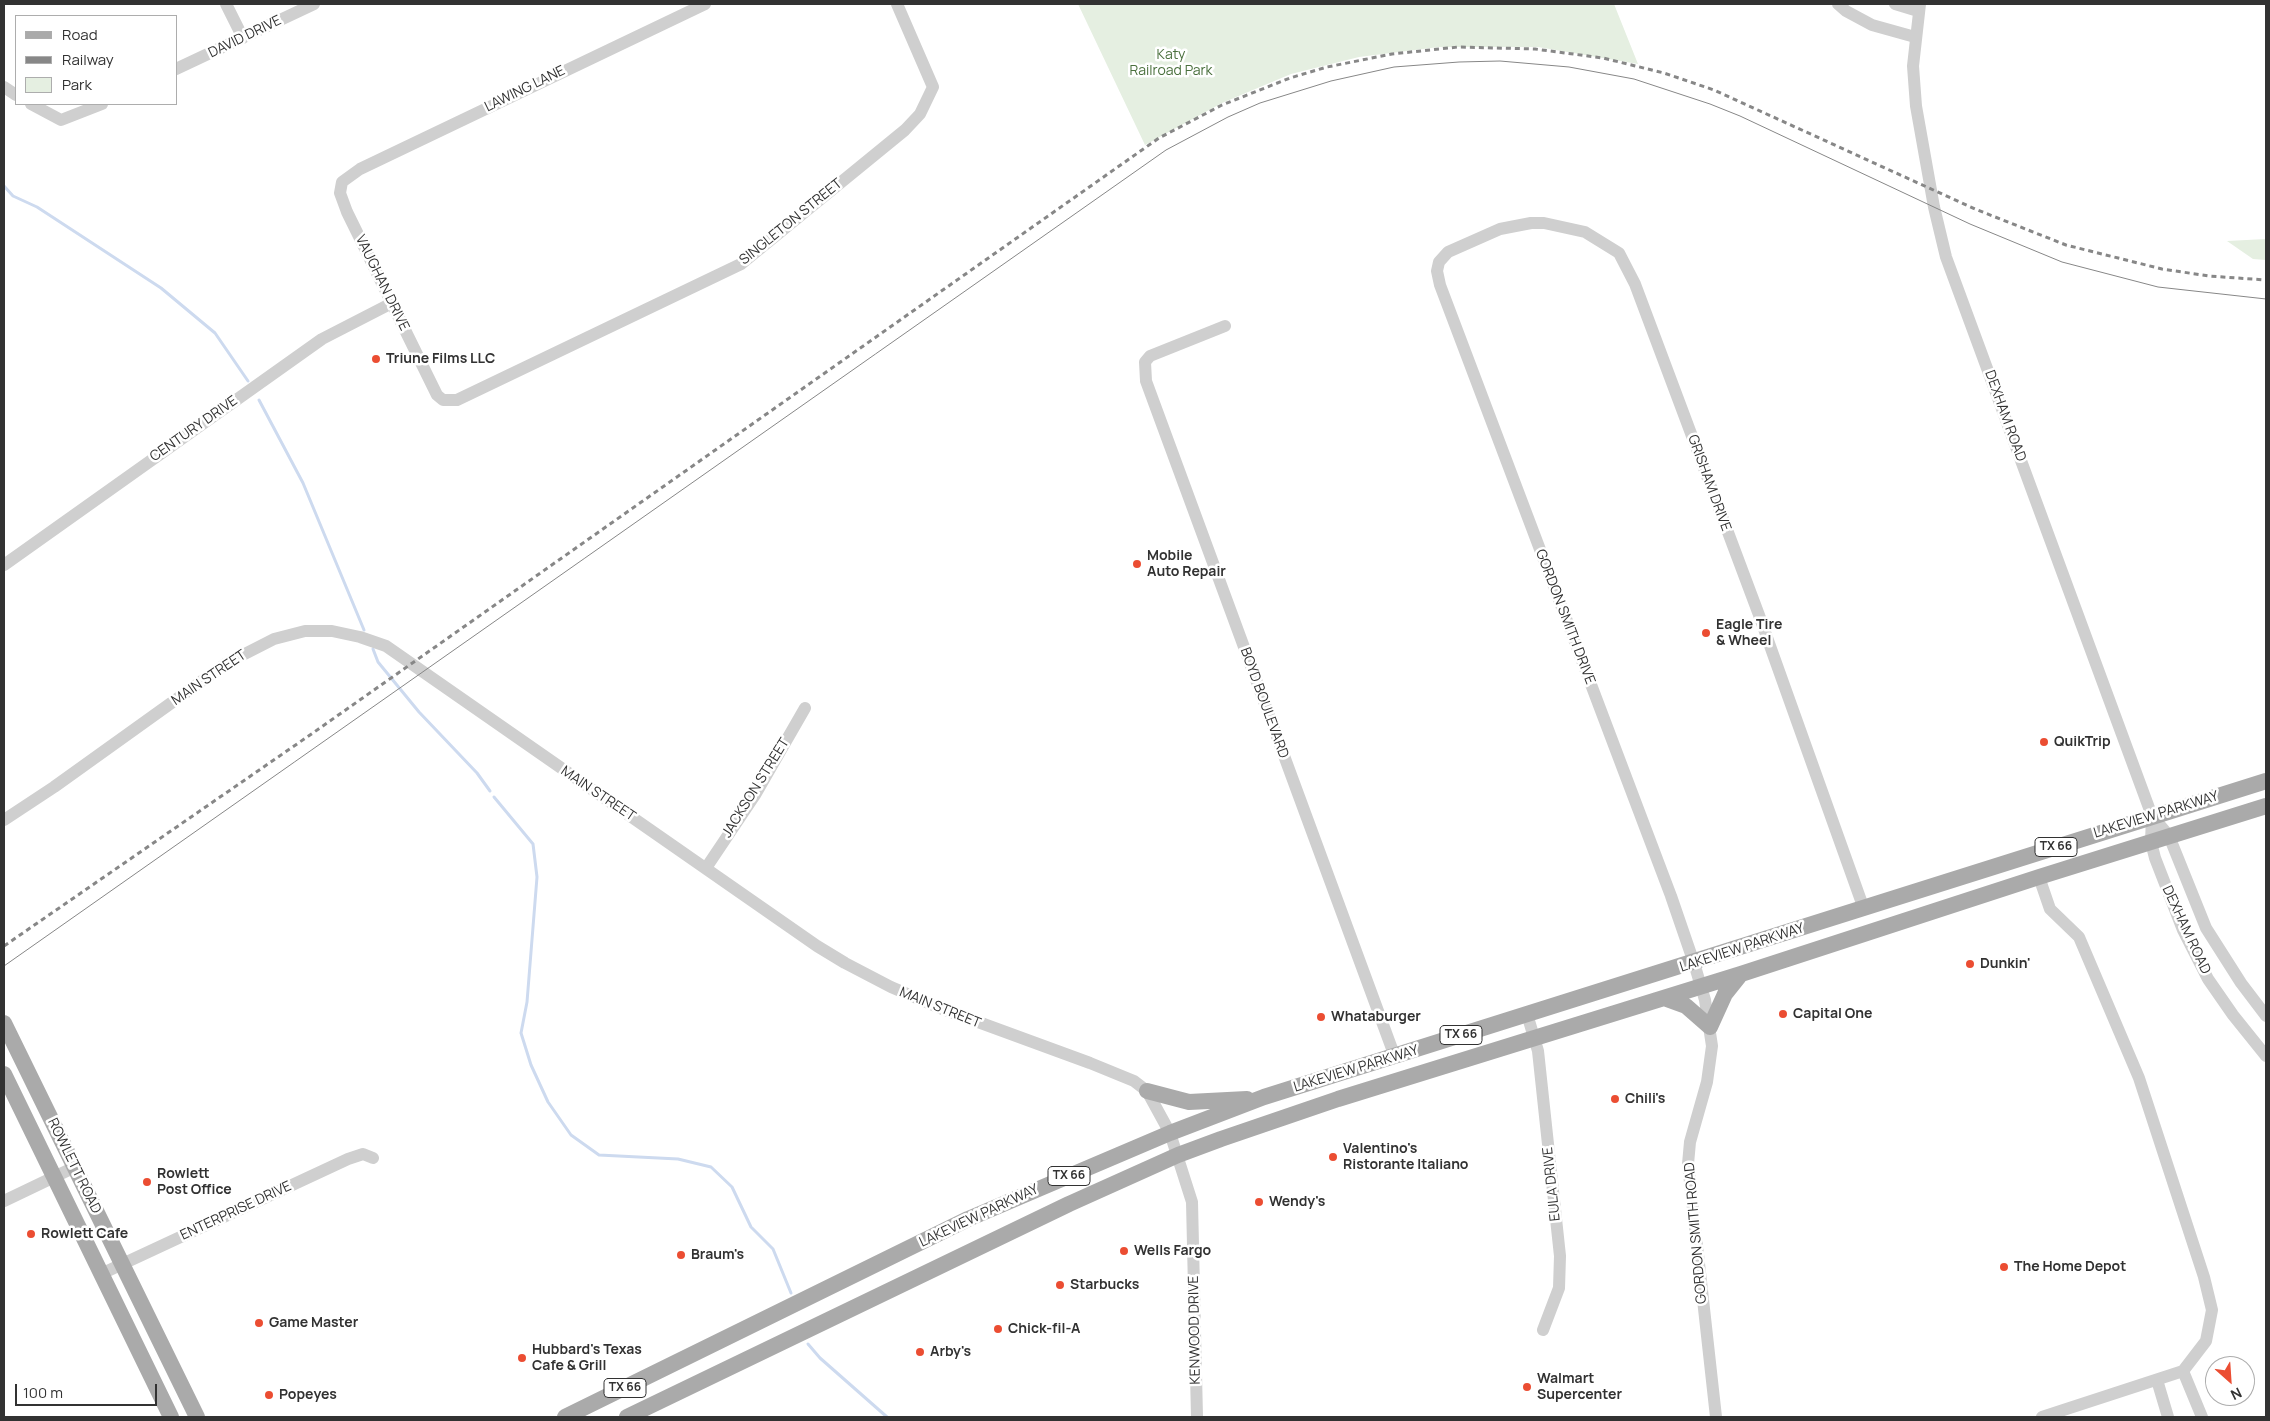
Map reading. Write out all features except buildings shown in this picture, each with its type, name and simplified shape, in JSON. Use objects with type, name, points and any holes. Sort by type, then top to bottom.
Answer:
[{"type":"main road","name":"LAKEVIEW PARKWAY","points":[[565,1417],[976,1216],[1170,1133],[1264,1097],[1694,963],[2266,781]]},
{"type":"main road","name":"LAKEVIEW PARKWAY","points":[[627,1417],[910,1280],[1178,1155],[1279,1118],[1535,1036],[1701,987],[2038,877],[2266,806]]},
{"type":"main road","points":[[1864,909],[1871,931]]},
{"type":"main road","points":[[1664,998],[1686,1006],[1710,1027],[1725,994],[1741,974]]},
{"type":"main road","name":"ROWLETT ROAD","points":[[4,1023],[197,1417]]},
{"type":"main road","points":[[1395,1057],[1412,1076]]},
{"type":"main road","points":[[1395,1057],[1396,1081]]},
{"type":"main road","name":"ROWLETT ROAD","points":[[4,1074],[171,1417]]},
{"type":"main road","points":[[1148,1091],[1190,1102],[1264,1097]]},
{"type":"main road","points":[[898,1254],[910,1280]]},
{"type":"main road","points":[[684,1359],[696,1384]]},
{"type":"street","points":[[226,4],[243,38]]},
{"type":"street","name":"DAVID DRIVE","points":[[178,68],[314,4]]},
{"type":"street","name":"LAWING LANE","points":[[346,177],[705,4]]},
{"type":"street","name":"SINGLETON STREET","points":[[458,400],[741,264],[905,130],[920,114],[933,87],[897,4]]},
{"type":"street","points":[[1838,4],[1846,11],[1872,25],[1916,37]]},
{"type":"street","points":[[1895,4],[1919,7]]},
{"type":"street","name":"DEXHAM ROAD","points":[[1919,7],[1913,66],[1916,106],[1934,207],[1946,257],[2152,816],[2169,836],[2206,928],[2241,983],[2266,1016]]},
{"type":"street","points":[[4,87],[15,93]]},
{"type":"street","points":[[33,105],[61,120],[99,105]]},
{"type":"street","name":"VAUGHAN DRIVE","points":[[346,177],[341,187],[342,198],[436,395],[443,400],[458,400]]},
{"type":"street","name":"GRISHAM DRIVE","points":[[1437,271],[1439,262],[1448,252],[1500,229],[1531,223],[1559,224],[1585,232],[1618,253],[1629,271],[1638,293],[1759,615],[1864,909]]},
{"type":"street","name":"GORDON SMITH DRIVE","points":[[1437,271],[1694,963]]},
{"type":"street","name":"CENTURY DRIVE","points":[[4,565],[322,339],[392,303]]},
{"type":"street","name":"BOYD BOULEVARD","points":[[1224,326],[1157,352],[1145,362],[1146,381],[1395,1057]]},
{"type":"street","name":"MAIN STREET","points":[[4,820],[54,787],[227,663],[253,648],[283,636],[305,631],[332,631],[360,637],[386,646],[817,946],[891,987],[979,1024],[1090,1063],[1134,1081],[1148,1091]]},
{"type":"street","name":"JACKSON STREET","points":[[706,868],[755,795],[804,708]]},
{"type":"street","name":"DEXHAM ROAD","points":[[2152,816],[2151,842],[2168,893],[2194,952],[2208,979],[2233,1015],[2266,1056]]},
{"type":"street","points":[[2038,877],[2050,909],[2079,937],[2139,1078],[2204,1277],[2212,1310],[2206,1341],[2183,1371],[2042,1417]]},
{"type":"street","name":"GORDON SMITH ROAD","points":[[1694,963],[1710,1027],[1712,1046],[1707,1082],[1690,1142],[1688,1164],[1716,1417]]},
{"type":"street","name":"EULA DRIVE","points":[[1527,1014],[1535,1036],[1560,1262],[1555,1302],[1543,1330]]},
{"type":"street","points":[[1148,1091],[1170,1133],[1178,1155]]},
{"type":"street","name":"ENTERPRISE DRIVE","points":[[101,1274],[348,1159],[363,1154],[373,1158]]},
{"type":"street","name":"KENWOOD DRIVE","points":[[1178,1155],[1192,1202],[1197,1417]]},
{"type":"street","points":[[4,1200],[75,1167]]},
{"type":"street","points":[[2183,1371],[2202,1417]]},
{"type":"street","points":[[2156,1380],[2168,1417]]},
{"type":"green space","name":"Katy Railroad Park","points":[[1078,4],[1614,4],[1638,64],[1538,47],[1439,47],[1359,57],[1291,74],[1222,103],[1145,145]]},
{"type":"green space","points":[[2266,239],[2266,260],[2253,259],[2227,241]]},
{"type":"waterway","points":[[4,186],[13,196],[37,207],[161,288],[215,333],[248,381]]},
{"type":"waterway","points":[[259,400],[303,483],[364,630]]},
{"type":"waterway","points":[[373,649],[378,662],[419,712],[477,773],[490,791]]},
{"type":"waterway","points":[[494,797],[533,844],[537,877],[527,1002],[521,1033],[531,1065],[548,1102],[571,1135],[599,1155],[678,1159],[711,1167],[732,1187],[751,1227],[773,1249],[791,1293]]},
{"type":"waterway","points":[[808,1344],[820,1358],[887,1417]]},
{"type":"tram line","points":[[4,966],[1166,150],[1228,117],[1260,103],[1331,81],[1394,67],[1500,61],[1569,67],[1634,79],[1740,116],[1970,224],[2062,262],[2158,287],[2266,299]]},
{"type":"railway","points":[[4,946],[310,735],[1159,138],[1222,105],[1290,78],[1327,67],[1392,54],[1458,47],[1535,49],[1603,58],[1664,73],[1714,90],[1975,209],[2066,245],[2162,269],[2209,276],[2266,280]]},
{"type":"place","name":"Triune Films LLC","points":[[376,359]]},
{"type":"place","name":"Mobile Auto Repair","points":[[1137,564]]},
{"type":"place","name":"Eagle Tire & Wheel","points":[[1706,633]]},
{"type":"place","name":"QuikTrip","points":[[2044,742]]},
{"type":"place","name":"Dunkin'","points":[[1970,964]]},
{"type":"place","name":"Capital One","points":[[1783,1014]]},
{"type":"place","name":"Whataburger","points":[[1321,1017]]},
{"type":"place","name":"Chili's","points":[[1615,1099]]},
{"type":"place","name":"Valentino's Ristorante Italiano","points":[[1333,1157]]},
{"type":"place","name":"Rowlett Post Office","points":[[147,1182]]},
{"type":"place","name":"Wendy's","points":[[1259,1202]]},
{"type":"place","name":"Rowlett Cafe","points":[[31,1234]]},
{"type":"place","name":"Wells Fargo","points":[[1124,1251]]},
{"type":"place","name":"Braum's","points":[[681,1255]]},
{"type":"place","name":"The Home Depot","points":[[2004,1267]]},
{"type":"place","name":"Starbucks","points":[[1060,1285]]},
{"type":"place","name":"Game Master","points":[[259,1323]]},
{"type":"place","name":"Chick-fil-A","points":[[998,1329]]},
{"type":"place","name":"Arby's","points":[[920,1352]]},
{"type":"place","name":"Hubbard's Texas Cafe & Grill","points":[[522,1358]]},
{"type":"place","name":"Walmart Supercenter","points":[[1527,1387]]},
{"type":"place","name":"Popeyes","points":[[269,1395]]}]
